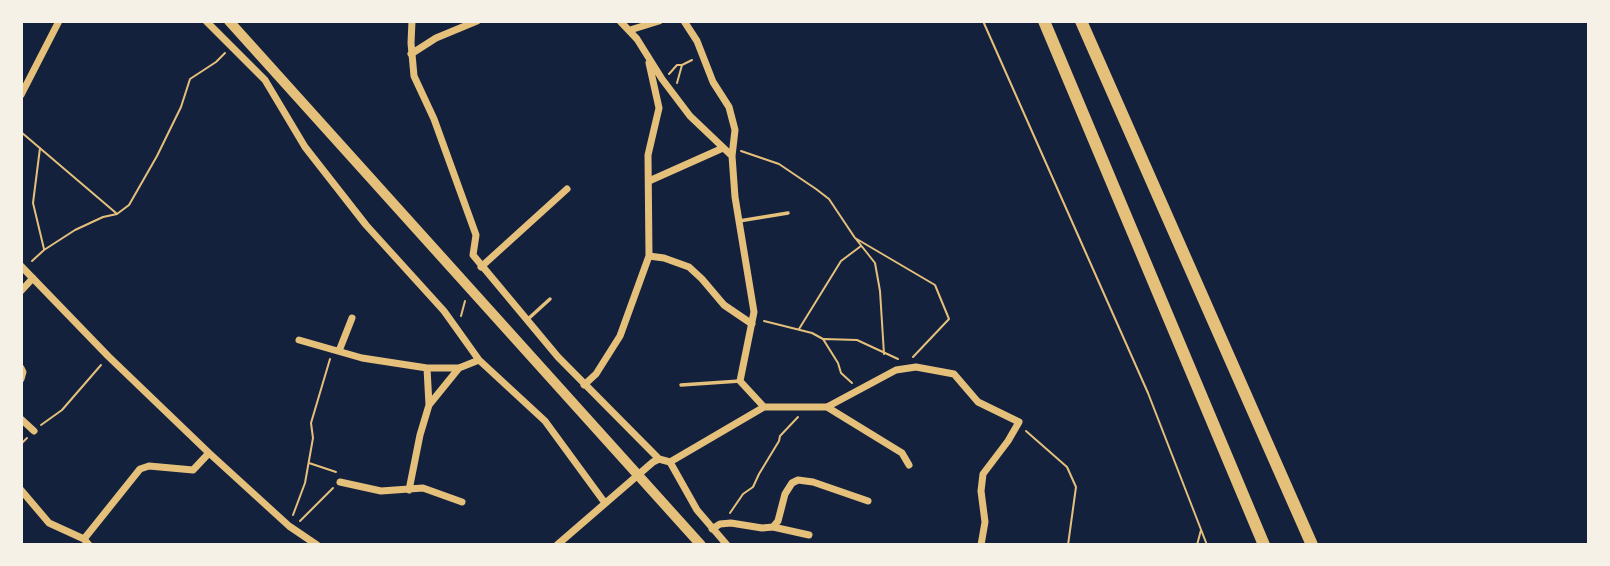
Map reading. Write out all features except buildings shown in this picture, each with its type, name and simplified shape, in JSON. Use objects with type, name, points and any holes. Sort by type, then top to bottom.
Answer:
[{"type":"highway","points":[[1044,21],[1264,545]]},
{"type":"highway","points":[[1082,21],[1312,545]]},
{"type":"main road","points":[[229,21],[701,545]]},
{"type":"street","points":[[21,95],[59,21]]},
{"type":"street","points":[[206,21],[265,80],[305,147],[366,225],[458,327],[479,360],[545,421],[605,503]]},
{"type":"street","points":[[412,21],[411,54],[416,82],[434,119],[477,238],[472,253],[481,267],[584,385],[659,459],[670,462],[764,407],[827,407],[904,366],[945,371],[954,374],[978,402],[1019,422],[983,474],[981,491],[985,522],[981,545]]},
{"type":"street","points":[[411,54],[436,38],[477,21]]},
{"type":"street","points":[[620,21],[630,30],[690,116],[723,148],[733,152]]},
{"type":"street","points":[[630,30],[659,21]]},
{"type":"street","points":[[684,21],[734,120],[733,152],[739,221],[752,289],[753,321],[740,382],[764,407]]},
{"type":"street","points":[[584,385],[596,374],[620,336],[649,256],[649,149],[659,108],[648,57]]},
{"type":"street","points":[[649,181],[723,148]]},
{"type":"street","points":[[481,267],[567,189]]},
{"type":"street","points":[[649,256],[689,267],[724,305],[753,321]]},
{"type":"street","points":[[22,268],[209,453],[289,526],[317,545]]},
{"type":"street","points":[[21,291],[33,278]]},
{"type":"street","points":[[336,350],[352,318]]},
{"type":"street","points":[[299,340],[380,362],[427,368],[459,368],[479,360]]},
{"type":"street","points":[[21,368],[21,379]]},
{"type":"street","points":[[409,490],[429,405],[427,368]]},
{"type":"street","points":[[429,405],[459,368]]},
{"type":"street","points":[[827,407],[902,453],[909,465]]},
{"type":"street","points":[[21,419],[34,431]]},
{"type":"street","points":[[24,493],[49,523],[86,542],[141,469],[149,466],[193,470],[209,453]]},
{"type":"street","points":[[556,545],[637,474],[659,459]]},
{"type":"street","points":[[670,462],[688,495],[727,545]]},
{"type":"street","points":[[773,527],[785,494],[797,480],[813,482],[868,501]]},
{"type":"street","points":[[340,482],[381,491],[428,489],[462,502]]},
{"type":"street","points":[[712,529],[720,524],[731,523],[773,527],[809,535]]},
{"type":"lane","points":[[739,221],[788,214]]},
{"type":"lane","points":[[526,320],[550,299]]},
{"type":"lane","points":[[681,385],[740,382]]},
{"type":"path","points":[[983,21],[1148,393],[1208,545]]},
{"type":"path","points":[[22,268],[75,230],[103,217],[117,214],[130,205],[158,156],[181,107],[190,79],[216,62],[231,47]]},
{"type":"path","points":[[662,79],[677,65],[682,65],[702,53]]},
{"type":"path","points":[[673,93],[682,65]]},
{"type":"path","points":[[21,132],[117,214]]},
{"type":"path","points":[[40,148],[33,204],[44,250]]},
{"type":"path","points":[[733,152],[779,164],[829,200],[875,263],[880,291],[884,354]]},
{"type":"path","points":[[753,321],[812,333],[823,339],[857,340],[904,366],[949,319],[935,285],[855,238]]},
{"type":"path","points":[[799,330],[841,261],[861,246]]},
{"type":"path","points":[[458,327],[467,284]]},
{"type":"path","points":[[823,339],[841,373],[862,390]]},
{"type":"path","points":[[289,526],[298,506],[309,463],[313,438],[311,423],[336,350]]},
{"type":"path","points":[[34,431],[50,416],[62,410],[108,356]]},
{"type":"path","points":[[720,524],[743,494],[753,487],[780,436],[797,419],[796,407]]},
{"type":"path","points":[[1019,422],[1067,467],[1076,487],[1068,545]]},
{"type":"path","points":[[289,526],[301,520],[340,482],[338,474],[332,469],[315,467],[309,463]]},
{"type":"path","points":[[1197,545],[1202,530]]}]
